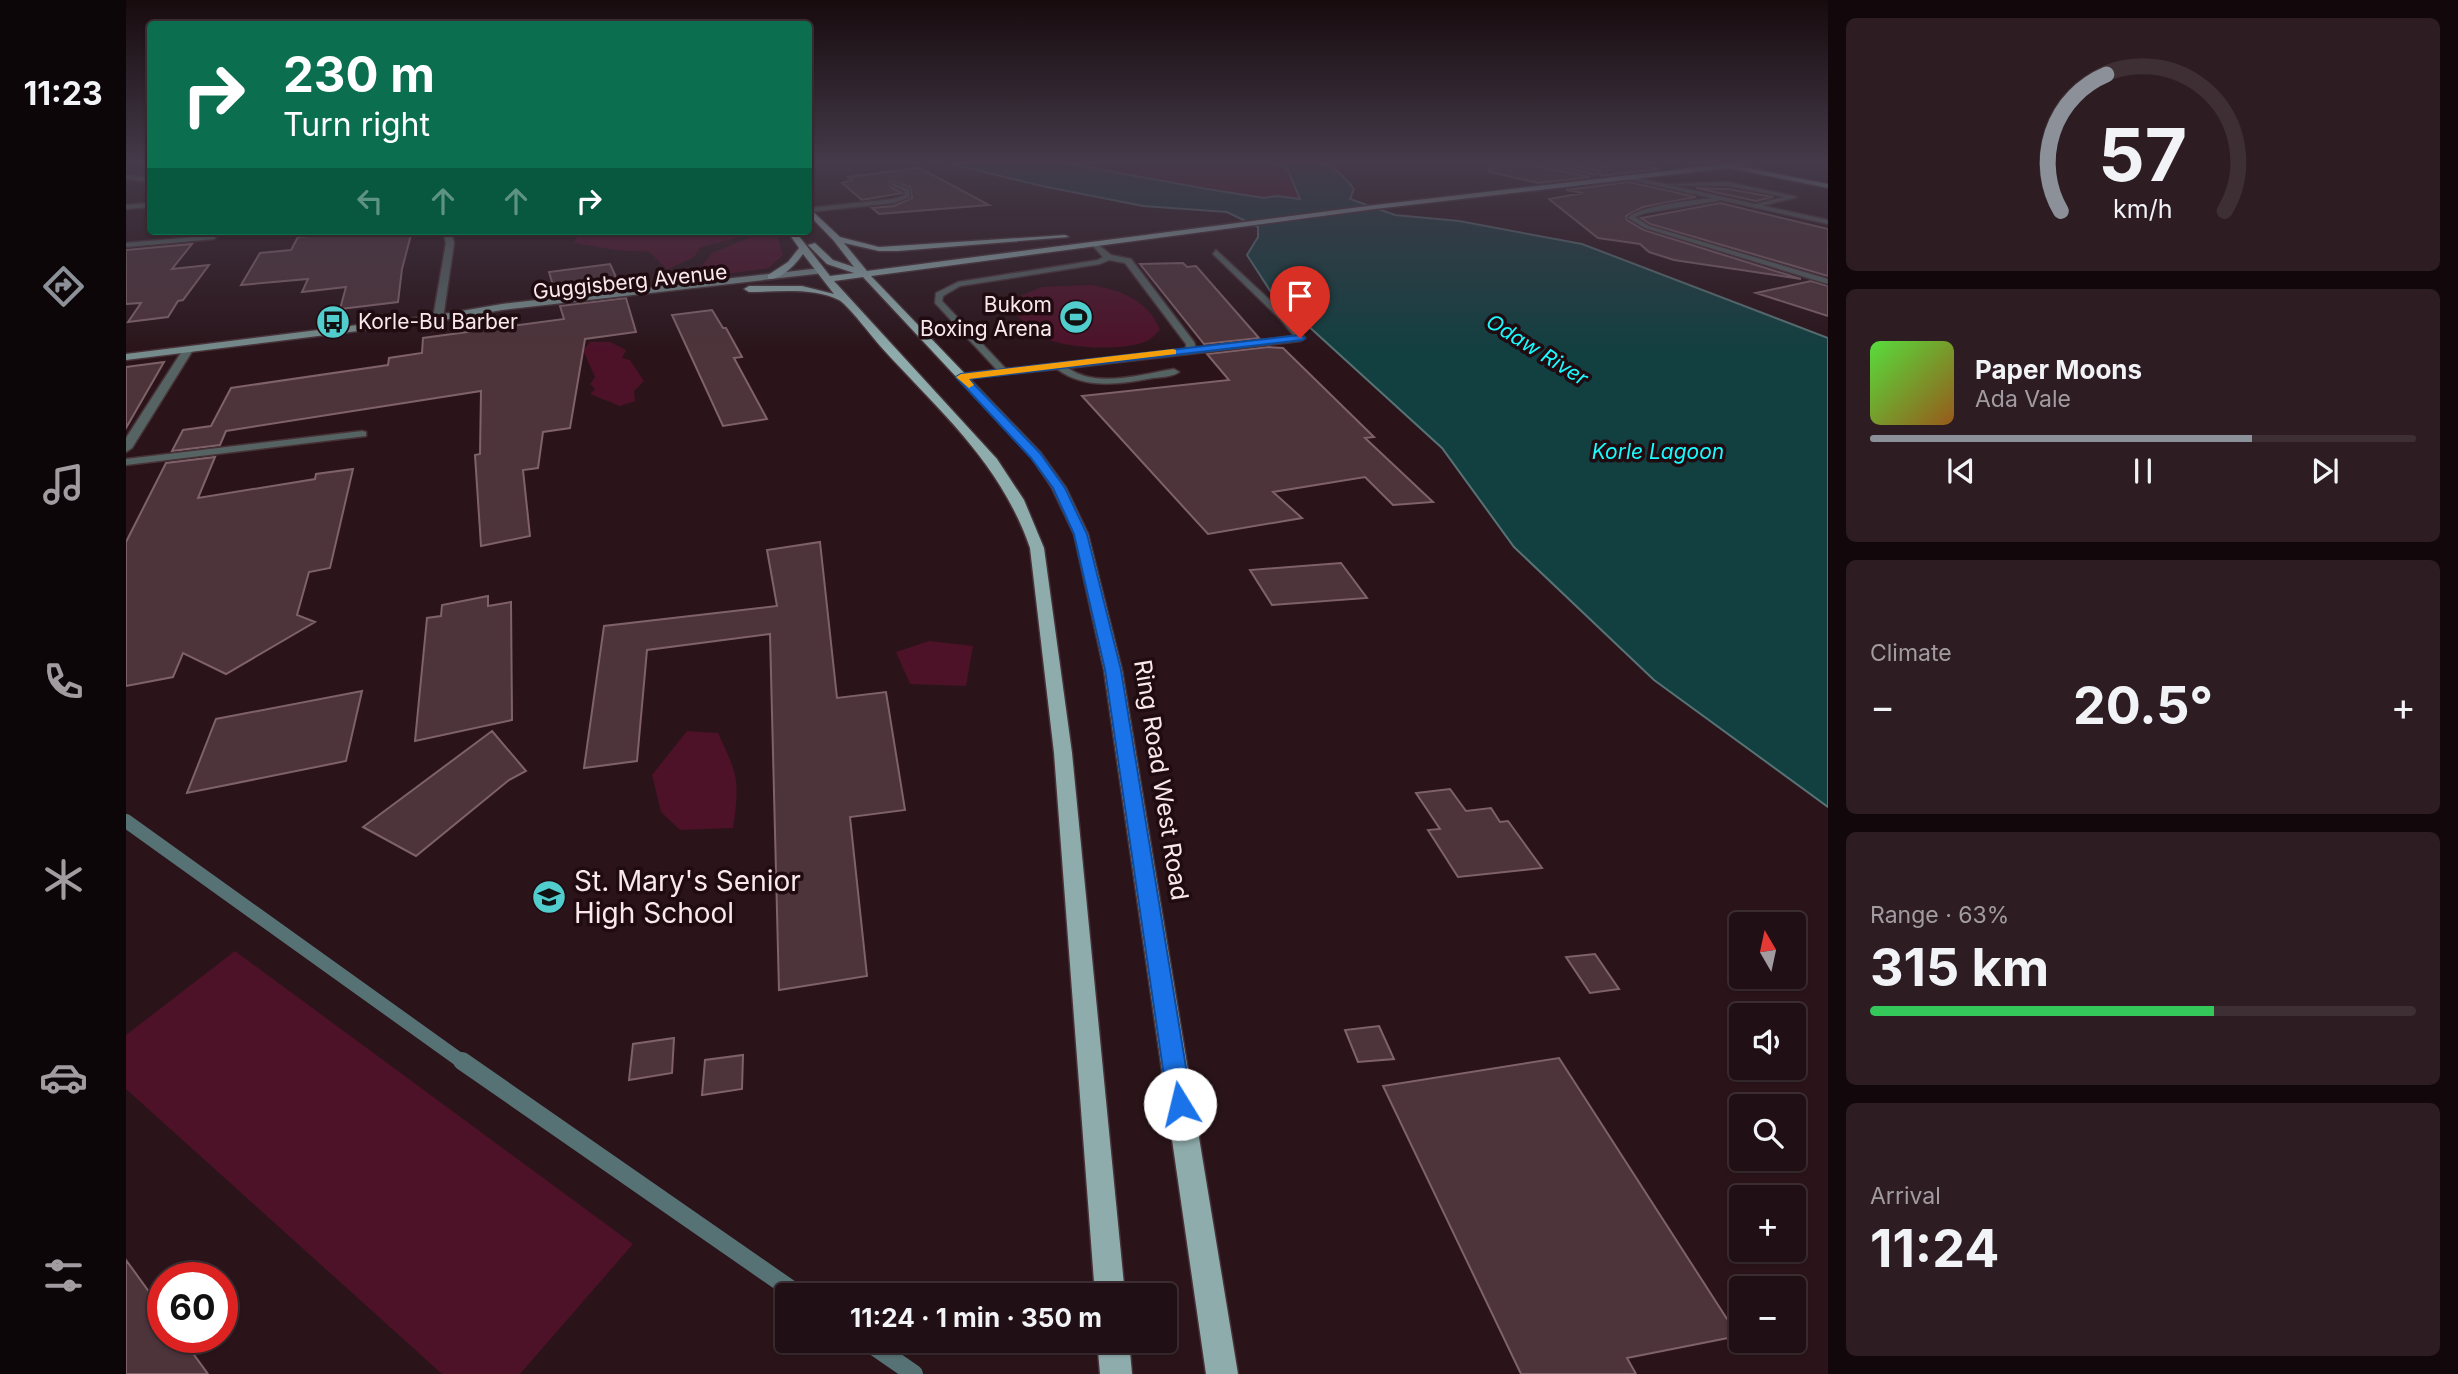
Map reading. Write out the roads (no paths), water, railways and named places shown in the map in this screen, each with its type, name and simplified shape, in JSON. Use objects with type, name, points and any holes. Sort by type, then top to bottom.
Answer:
[{"type":"main road","name":"Ring Road West Road","points":[[824,225],[861,270],[1035,455],[1059,488],[1081,534],[1113,670],[1222,1374]]},
{"type":"main road","name":"Guggisberg Avenue","points":[[861,270],[915,268],[1239,225]]},
{"type":"main road","points":[[794,235],[892,353],[988,455],[1015,492],[1028,519],[1037,548],[1063,753],[1109,1283]]},
{"type":"main road","points":[[804,235],[822,256],[843,268],[861,270]]},
{"type":"main road","name":"Guggisberg Avenue","points":[[438,318],[502,315],[749,289],[1077,236],[898,249],[879,249],[837,239]]},
{"type":"main road","points":[[771,277],[791,264],[803,248]]},
{"type":"main road","name":"Guggisberg Avenue","points":[[126,357],[438,318],[502,307],[771,277],[825,275],[843,268]]},
{"type":"main road","points":[[887,297],[898,278],[915,268]]},
{"type":"main road","points":[[749,289],[802,289],[847,299]]},
{"type":"main road","points":[[1115,1353],[1116,1374]]},
{"type":"street","points":[[438,318],[450,243],[448,235]]},
{"type":"street","points":[[126,448],[188,349]]},
{"type":"lane","points":[[1644,225],[1828,282]]},
{"type":"lane","points":[[126,238],[158,235]]},
{"type":"lane","points":[[126,245],[214,237]]},
{"type":"lane","points":[[1095,244],[1108,257],[1128,261],[1191,344],[1191,351]]},
{"type":"lane","points":[[961,377],[1300,338],[1283,317],[1216,252]]},
{"type":"lane","points":[[1003,371],[946,310],[938,300],[939,295],[958,284],[1088,265],[1108,257]]},
{"type":"lane","points":[[1058,365],[1066,373],[1086,380],[1174,372]]},
{"type":"lane","points":[[126,462],[362,433]]},
{"type":"water","name":"Korle Lagoon","points":[[1254,225],[1481,225],[1582,244],[1828,338],[1828,807],[1654,680],[1514,547],[1442,448],[1271,292],[1247,255],[1258,237],[1258,227]]},
{"type":"waterway","points":[[126,821],[464,1063]]},
{"type":"waterway","points":[[462,1061],[782,1283]]},
{"type":"waterway","points":[[884,1353],[914,1374]]},
{"type":"place","name":"Bukom Boxing Arena","points":[[1076,317]]},
{"type":"place","name":"Korle-Bu Barber","points":[[333,322]]},
{"type":"place","name":"St. Mary's Senior High School","points":[[549,897]]},
{"type":"water label","name":"Odaw River","points":[[1537,350]]}]
